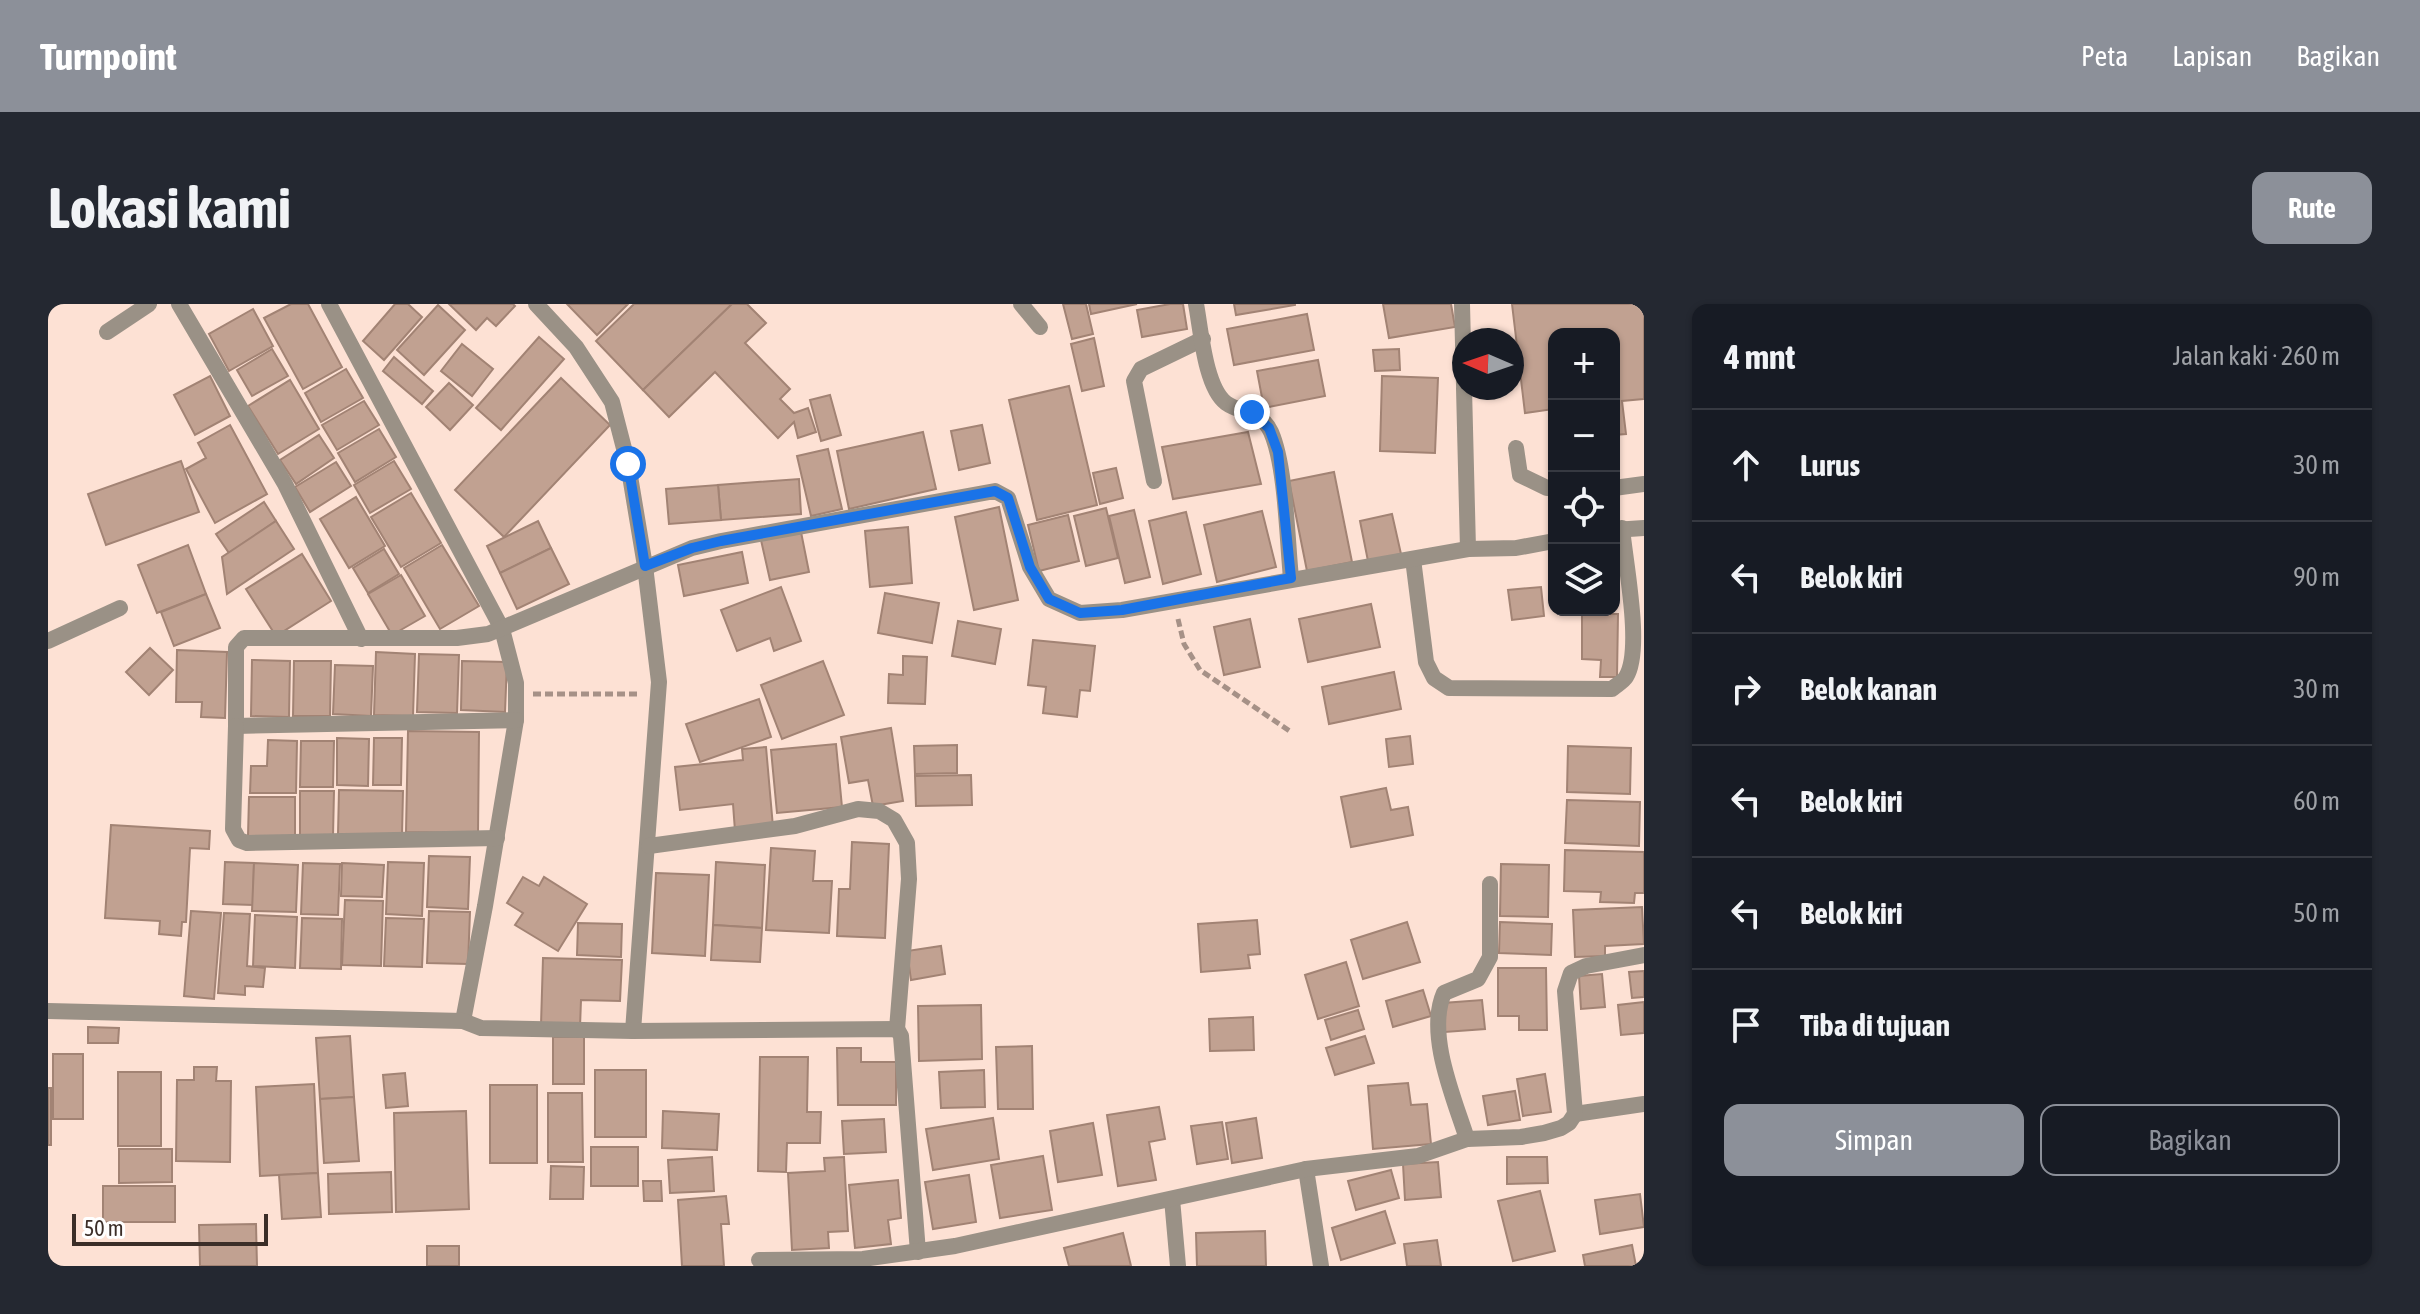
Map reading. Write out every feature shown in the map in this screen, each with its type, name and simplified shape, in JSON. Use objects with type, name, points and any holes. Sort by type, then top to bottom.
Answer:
[{"type":"street","points":[[107,332],[149,304]]},
{"type":"street","points":[[179,304],[285,484],[361,639]]},
{"type":"street","points":[[329,304],[502,629],[516,683],[516,720],[463,1021]]},
{"type":"street","points":[[536,304],[576,347],[612,402],[628,464],[645,566],[659,682],[633,1031]]},
{"type":"street","points":[[1021,304],[1040,327]]},
{"type":"street","points":[[1196,304],[1212,387],[1226,404],[1252,412],[1269,428],[1278,452],[1291,578]]},
{"type":"street","points":[[1462,304],[1463,328]]},
{"type":"street","points":[[1154,481],[1134,381],[1141,369],[1203,339]]},
{"type":"street","points":[[1464,400],[1468,549]]},
{"type":"street","points":[[1516,448],[1520,475],[1548,488]]},
{"type":"street","points":[[1620,487],[1644,484]]},
{"type":"street","points":[[497,838],[247,843],[239,840],[233,829],[236,647],[244,638],[457,638],[488,634],[692,548],[995,491],[1008,498],[1030,567],[1049,599],[1080,613],[1122,610],[1468,549],[1516,548],[1548,542]]},
{"type":"street","points":[[1620,529],[1644,528]]},
{"type":"street","points":[[1413,559],[1426,662],[1434,678],[1449,688],[1612,689],[1625,678],[1632,662],[1634,637],[1620,542]]},
{"type":"street","points":[[48,641],[120,608]]},
{"type":"street","points":[[236,726],[516,720]]},
{"type":"street","points":[[649,846],[795,826],[858,809],[879,811],[894,820],[907,843],[909,879],[897,1029],[901,1036],[918,1252]]},
{"type":"street","points":[[1467,1139],[1443,1065],[1440,1002],[1444,993],[1478,979],[1490,957],[1490,884]]},
{"type":"street","points":[[759,1260],[863,1259],[918,1252],[1306,1169],[1418,1156],[1467,1139],[1521,1137],[1561,1128],[1575,1114],[1565,991],[1571,973],[1586,966],[1644,955]]},
{"type":"street","points":[[48,1011],[463,1021],[481,1028],[633,1031],[897,1029]]},
{"type":"street","points":[[1575,1114],[1644,1104]]},
{"type":"street","points":[[1306,1169],[1321,1266]]},
{"type":"street","points":[[1172,1199],[1178,1266]]},
{"type":"path","points":[[1173,600],[1184,644],[1200,670],[1291,732]]},
{"type":"path","points":[[516,693],[658,695]]},
{"type":"building","points":[[291,304],[308,304],[342,367],[303,389],[264,318]]},
{"type":"building","points":[[395,304],[408,304],[422,317],[384,360],[363,341]]},
{"type":"building","points":[[449,304],[515,306],[496,326],[487,318],[476,330]]},
{"type":"building","points":[[567,304],[628,304],[597,335]]},
{"type":"building","points":[[634,304],[732,304],[643,390],[596,341]]},
{"type":"building","points":[[732,304],[747,304],[766,323],[745,343],[790,389],[780,399],[794,413],[808,408],[816,432],[798,438],[794,422],[778,438],[715,372],[669,417],[643,390]]},
{"type":"building","points":[[1063,304],[1086,304],[1093,334],[1072,339]]},
{"type":"building","points":[[1089,304],[1137,304],[1091,314]]},
{"type":"building","points":[[1183,304],[1187,329],[1142,337],[1137,310]]},
{"type":"building","points":[[1234,304],[1295,304],[1295,305],[1236,315]]},
{"type":"building","points":[[1383,304],[1451,304],[1455,327],[1389,338]]},
{"type":"building","points":[[1512,304],[1644,304],[1644,399],[1622,401],[1626,434],[1620,434],[1620,328],[1548,328],[1548,410],[1525,413],[1524,328],[1515,328]]},
{"type":"building","points":[[438,305],[465,330],[424,375],[397,350]]},
{"type":"building","points":[[253,309],[273,346],[229,371],[209,334]]},
{"type":"building","points":[[1307,314],[1314,350],[1234,365],[1227,329]]},
{"type":"building","points":[[539,337],[564,359],[501,430],[476,408]]},
{"type":"building","points":[[1094,338],[1104,386],[1082,391],[1071,344]]},
{"type":"building","points":[[462,344],[493,369],[472,396],[441,371]]},
{"type":"building","points":[[272,349],[288,376],[252,396],[237,370]]},
{"type":"building","points":[[1399,349],[1400,370],[1375,371],[1373,350]]},
{"type":"building","points":[[394,357],[433,391],[422,404],[383,371]]},
{"type":"building","points":[[1318,360],[1325,396],[1264,408],[1257,371]]},
{"type":"building","points":[[346,369],[363,398],[321,422],[305,393]]},
{"type":"building","points":[[210,376],[230,416],[195,435],[174,395]]},
{"type":"building","points":[[1382,376],[1438,378],[1435,453],[1380,451]]},
{"type":"building","points":[[561,378],[610,425],[504,537],[455,490]]},
{"type":"building","points":[[290,380],[319,429],[278,454],[248,406]]},
{"type":"building","points":[[449,383],[473,405],[450,430],[426,407]]},
{"type":"building","points":[[1069,386],[1097,505],[1037,520],[1009,400]]},
{"type":"building","points":[[830,395],[841,435],[821,441],[810,400]]},
{"type":"building","points":[[364,401],[379,425],[337,450],[322,425]]},
{"type":"building","points":[[230,425],[267,494],[215,523],[186,469],[206,458],[198,443]]},
{"type":"building","points":[[982,425],[990,463],[959,470],[951,431]]},
{"type":"building","points":[[379,429],[396,457],[355,482],[338,453]]},
{"type":"building","points":[[923,432],[936,489],[849,509],[837,451]]},
{"type":"building","points":[[1248,432],[1261,484],[1173,499],[1162,447]]},
{"type":"building","points":[[319,435],[334,458],[296,484],[280,460]]},
{"type":"building","points":[[828,449],[842,509],[811,516],[797,456]]},
{"type":"building","points":[[181,461],[199,512],[106,545],[88,494]]},
{"type":"building","points":[[394,461],[411,489],[370,513],[354,485]]},
{"type":"building","points":[[336,462],[351,486],[310,512],[295,487]]},
{"type":"building","points":[[1116,468],[1123,498],[1100,504],[1093,473]]},
{"type":"building","points":[[1334,472],[1352,562],[1307,571],[1289,481]]},
{"type":"building","points":[[799,479],[801,514],[721,520],[718,485]]},
{"type":"building","points":[[718,485],[721,520],[669,524],[666,489]]},
{"type":"building","points":[[411,493],[441,543],[401,567],[371,517]]},
{"type":"building","points":[[356,497],[385,546],[349,568],[320,519]]},
{"type":"building","points":[[264,502],[276,521],[229,553],[216,534]]},
{"type":"building","points":[[999,507],[1018,600],[974,610],[955,517]]},
{"type":"building","points":[[1106,508],[1118,558],[1086,566],[1074,516]]},
{"type":"building","points":[[1134,510],[1150,577],[1125,583],[1109,516]]},
{"type":"building","points":[[1262,511],[1276,567],[1217,582],[1204,525]]},
{"type":"building","points":[[1186,512],[1201,574],[1163,584],[1149,521]]},
{"type":"building","points":[[1392,514],[1401,554],[1368,561],[1360,521]]},
{"type":"building","points":[[1068,515],[1079,561],[1039,571],[1028,525]]},
{"type":"building","points":[[276,521],[294,549],[227,594],[222,557]]},
{"type":"building","points":[[538,521],[551,548],[500,573],[487,546]]},
{"type":"building","points":[[908,527],[912,583],[870,587],[865,531]]},
{"type":"building","points":[[801,532],[809,572],[770,580],[761,540]]},
{"type":"building","points":[[188,545],[206,594],[157,613],[138,565]]},
{"type":"building","points":[[442,545],[479,606],[440,629],[404,568]]},
{"type":"building","points":[[551,548],[569,584],[517,609],[500,573]]},
{"type":"building","points":[[384,549],[399,574],[368,593],[353,568]]},
{"type":"building","points":[[742,552],[748,583],[684,596],[678,565]]},
{"type":"building","points":[[302,554],[331,601],[276,636],[246,589]]},
{"type":"building","points":[[401,575],[425,616],[392,635],[368,594]]},
{"type":"building","points":[[781,587],[801,641],[774,651],[770,638],[737,651],[721,610]]},
{"type":"building","points":[[1541,587],[1544,616],[1512,620],[1508,590]]},
{"type":"building","points":[[885,593],[939,603],[932,643],[878,633]]},
{"type":"building","points":[[206,594],[220,628],[174,646],[161,612]]},
{"type":"building","points":[[1371,604],[1380,647],[1308,662],[1299,619]]},
{"type":"building","points":[[1582,616],[1618,616],[1617,677],[1600,677],[1601,660],[1582,659]]},
{"type":"building","points":[[1250,619],[1260,667],[1224,675],[1214,627]]},
{"type":"building","points":[[958,621],[1001,629],[995,664],[952,656]]},
{"type":"building","points":[[1033,640],[1095,646],[1090,691],[1080,690],[1077,717],[1043,713],[1046,687],[1028,685]]},
{"type":"building","points":[[150,648],[173,670],[149,695],[126,672]]},
{"type":"building","points":[[177,650],[227,652],[225,718],[201,717],[202,702],[176,702]]},
{"type":"building","points":[[376,652],[415,654],[413,716],[374,715]]},
{"type":"building","points":[[419,654],[459,655],[457,713],[417,712]]},
{"type":"building","points":[[903,656],[927,657],[925,704],[888,703],[889,674],[903,675]]},
{"type":"building","points":[[252,660],[290,661],[289,717],[251,716]]},
{"type":"building","points":[[294,661],[331,661],[330,716],[293,716]]},
{"type":"building","points":[[462,661],[507,662],[505,712],[461,710]]},
{"type":"building","points":[[823,661],[844,715],[782,739],[761,685]]},
{"type":"building","points":[[335,665],[373,666],[371,716],[333,714]]},
{"type":"building","points":[[1394,672],[1401,709],[1329,724],[1322,687]]},
{"type":"building","points":[[759,699],[771,737],[700,762],[686,724]]},
{"type":"building","points":[[891,728],[903,801],[873,806],[868,780],[849,783],[841,737]]},
{"type":"building","points":[[408,731],[479,732],[478,833],[406,832]]},
{"type":"building","points":[[1410,736],[1413,764],[1389,767],[1386,739]]},
{"type":"building","points":[[337,738],[369,739],[368,786],[337,785]]},
{"type":"building","points":[[374,738],[402,738],[401,785],[373,785]]},
{"type":"building","points":[[268,740],[297,741],[296,793],[250,793],[251,766],[267,766]]},
{"type":"building","points":[[301,741],[334,741],[333,787],[300,787]]},
{"type":"building","points":[[836,744],[842,807],[777,813],[771,750]]},
{"type":"building","points":[[957,745],[957,773],[915,774],[914,746]]},
{"type":"building","points":[[1568,746],[1631,748],[1630,794],[1567,792]]},
{"type":"building","points":[[766,747],[773,827],[735,831],[733,804],[680,810],[675,767],[743,760],[742,749]]},
{"type":"building","points":[[971,775],[972,805],[916,806],[915,776]]},
{"type":"building","points":[[1386,788],[1391,810],[1408,807],[1413,835],[1351,847],[1341,797]]},
{"type":"building","points":[[339,790],[403,791],[402,835],[338,834]]},
{"type":"building","points":[[300,791],[334,791],[333,836],[300,835]]},
{"type":"building","points":[[249,797],[295,797],[295,837],[248,836]]},
{"type":"building","points":[[1567,800],[1640,802],[1639,846],[1565,843]]},
{"type":"building","points":[[111,825],[210,831],[209,849],[190,848],[186,922],[182,922],[181,936],[159,934],[160,921],[105,918]]},
{"type":"building","points":[[852,842],[889,844],[885,938],[837,936],[839,889],[850,889]]},
{"type":"building","points":[[771,848],[815,851],[813,881],[832,881],[829,933],[766,930]]},
{"type":"building","points":[[1565,850],[1644,852],[1644,893],[1635,893],[1634,903],[1600,902],[1601,892],[1564,891]]},
{"type":"building","points":[[429,856],[470,857],[468,909],[427,907]]},
{"type":"building","points":[[225,862],[254,863],[253,905],[223,904]]},
{"type":"building","points":[[388,862],[424,863],[422,916],[386,914]]},
{"type":"building","points":[[716,862],[765,865],[762,928],[713,925]]},
{"type":"building","points":[[254,863],[298,865],[296,912],[252,911]]},
{"type":"building","points":[[303,863],[340,864],[338,915],[301,914]]},
{"type":"building","points":[[342,863],[384,865],[382,897],[341,896]]},
{"type":"building","points":[[1501,864],[1549,865],[1548,917],[1500,916]]},
{"type":"building","points":[[656,873],[709,875],[705,956],[652,953]]},
{"type":"building","points":[[523,877],[539,886],[544,877],[587,904],[558,951],[515,925],[523,913],[507,903]]},
{"type":"building","points":[[345,900],[383,901],[381,966],[342,965]]},
{"type":"building","points":[[1642,907],[1644,944],[1605,946],[1605,956],[1575,957],[1573,910]]},
{"type":"building","points":[[191,911],[221,913],[214,999],[184,996]]},
{"type":"building","points":[[429,911],[470,912],[468,964],[427,963]]},
{"type":"building","points":[[224,913],[250,914],[247,966],[265,968],[263,987],[245,986],[245,995],[218,993]]},
{"type":"building","points":[[255,915],[297,917],[295,968],[253,966]]},
{"type":"building","points":[[302,918],[342,919],[341,969],[300,968]]},
{"type":"building","points":[[386,918],[424,919],[422,967],[384,966]]},
{"type":"building","points":[[1257,920],[1260,954],[1248,955],[1250,968],[1201,972],[1198,924]]},
{"type":"building","points":[[1407,922],[1420,962],[1363,979],[1351,940]]},
{"type":"building","points":[[1500,922],[1552,924],[1551,955],[1499,953]]},
{"type":"building","points":[[578,923],[622,924],[621,957],[577,955]]},
{"type":"building","points":[[713,925],[762,928],[760,962],[711,960]]},
{"type":"building","points":[[941,946],[945,974],[911,980],[907,951]]},
{"type":"building","points":[[543,958],[622,960],[620,1001],[581,1000],[580,1027],[541,1025]]},
{"type":"building","points":[[1346,962],[1359,1006],[1318,1019],[1305,975]]},
{"type":"building","points":[[1498,968],[1546,968],[1547,1030],[1519,1030],[1519,1016],[1498,1016]]},
{"type":"building","points":[[1644,971],[1644,997],[1632,998],[1629,972]]},
{"type":"building","points":[[1602,974],[1605,1007],[1581,1009],[1579,976]]},
{"type":"building","points":[[1423,990],[1431,1016],[1393,1027],[1386,1001]]},
{"type":"building","points":[[1482,1000],[1485,1029],[1445,1032],[1443,1003]]},
{"type":"building","points":[[1644,1002],[1644,1033],[1621,1035],[1618,1005]]},
{"type":"building","points":[[981,1005],[982,1059],[919,1061],[918,1006]]},
{"type":"building","points":[[1358,1010],[1364,1029],[1331,1040],[1325,1020]]},
{"type":"building","points":[[1253,1017],[1254,1050],[1210,1051],[1209,1019]]},
{"type":"building","points":[[88,1027],[119,1028],[118,1043],[88,1043]]},
{"type":"building","points":[[350,1036],[354,1097],[320,1099],[316,1038]]},
{"type":"building","points":[[1365,1036],[1374,1063],[1335,1075],[1326,1048]]},
{"type":"building","points":[[553,1037],[584,1037],[584,1084],[553,1084]]},
{"type":"building","points":[[1032,1046],[1033,1109],[998,1109],[996,1047]]},
{"type":"building","points":[[837,1048],[861,1048],[861,1062],[896,1062],[896,1105],[838,1105]]},
{"type":"building","points":[[53,1054],[83,1054],[83,1119],[53,1119]]},
{"type":"building","points":[[760,1057],[808,1057],[807,1112],[821,1112],[820,1143],[787,1143],[786,1172],[758,1171]]},
{"type":"building","points":[[194,1067],[217,1067],[216,1081],[231,1081],[230,1162],[176,1161],[177,1080],[194,1080]]},
{"type":"building","points":[[595,1070],[646,1070],[646,1137],[595,1137]]},
{"type":"building","points":[[984,1070],[985,1107],[941,1108],[939,1072]]},
{"type":"building","points":[[118,1072],[161,1072],[161,1146],[118,1146]]},
{"type":"building","points":[[405,1073],[408,1106],[386,1108],[383,1075]]},
{"type":"building","points":[[1545,1074],[1551,1112],[1523,1116],[1517,1079]]},
{"type":"building","points":[[1408,1083],[1411,1105],[1427,1104],[1431,1144],[1373,1149],[1368,1086]]},
{"type":"building","points":[[314,1084],[318,1173],[260,1176],[256,1087]]},
{"type":"building","points":[[490,1085],[537,1085],[537,1163],[490,1163]]},
{"type":"building","points":[[48,1088],[51,1088],[51,1145],[48,1145]]},
{"type":"building","points":[[1515,1091],[1520,1120],[1488,1125],[1483,1096]]},
{"type":"building","points":[[548,1093],[582,1093],[583,1162],[548,1162]]},
{"type":"building","points":[[354,1097],[359,1161],[324,1163],[320,1099]]},
{"type":"building","points":[[1159,1107],[1165,1139],[1149,1142],[1156,1180],[1118,1186],[1107,1115]]},
{"type":"building","points":[[466,1111],[469,1209],[396,1212],[394,1113]]},
{"type":"building","points":[[663,1111],[719,1114],[717,1150],[662,1148]]},
{"type":"building","points":[[993,1118],[999,1159],[933,1170],[926,1129]]},
{"type":"building","points":[[1256,1118],[1262,1158],[1232,1163],[1226,1123]]},
{"type":"building","points":[[884,1119],[886,1152],[844,1154],[842,1121]]},
{"type":"building","points":[[1222,1122],[1228,1159],[1197,1164],[1191,1126]]},
{"type":"building","points":[[1093,1123],[1102,1175],[1058,1182],[1050,1131]]},
{"type":"building","points":[[591,1147],[638,1147],[638,1186],[591,1186]]},
{"type":"building","points":[[119,1149],[172,1149],[172,1182],[119,1183]]},
{"type":"building","points":[[1043,1156],[1052,1210],[1000,1218],[991,1165]]},
{"type":"building","points":[[712,1157],[714,1191],[670,1193],[668,1160]]},
{"type":"building","points":[[844,1157],[848,1231],[828,1232],[829,1248],[792,1250],[788,1173],[825,1171],[824,1158]]},
{"type":"building","points":[[1507,1157],[1547,1157],[1548,1183],[1507,1184]]},
{"type":"building","points":[[1438,1162],[1441,1197],[1405,1200],[1403,1164]]},
{"type":"building","points":[[551,1166],[584,1167],[583,1199],[550,1199]]},
{"type":"building","points":[[1391,1170],[1399,1198],[1356,1210],[1348,1181]]},
{"type":"building","points":[[391,1172],[392,1212],[329,1214],[328,1174]]},
{"type":"building","points":[[318,1173],[321,1217],[282,1219],[279,1175]]},
{"type":"building","points":[[969,1175],[976,1222],[933,1229],[925,1182]]},
{"type":"building","points":[[898,1180],[901,1218],[888,1220],[891,1244],[855,1248],[849,1185]]},
{"type":"building","points":[[643,1181],[661,1181],[662,1201],[644,1201]]},
{"type":"building","points":[[103,1186],[175,1186],[175,1222],[103,1222]]},
{"type":"building","points":[[1540,1191],[1555,1251],[1513,1261],[1498,1201]]},
{"type":"building","points":[[1640,1194],[1644,1227],[1600,1234],[1595,1200]]},
{"type":"building","points":[[726,1196],[729,1224],[721,1224],[724,1266],[682,1266],[678,1200]]},
{"type":"building","points":[[1385,1211],[1395,1243],[1341,1260],[1332,1228]]},
{"type":"building","points":[[256,1224],[257,1266],[200,1266],[199,1225]]},
{"type":"building","points":[[1265,1231],[1266,1266],[1197,1266],[1196,1233]]},
{"type":"building","points":[[1123,1233],[1131,1266],[1069,1266],[1064,1248]]},
{"type":"building","points":[[1437,1240],[1441,1266],[1407,1266],[1404,1244]]},
{"type":"building","points":[[1632,1245],[1636,1266],[1585,1266],[1583,1255]]},
{"type":"building","points":[[427,1246],[459,1246],[459,1266],[427,1266]]},
{"type":"route","points":[[628,464],[645,566],[692,548],[721,541],[995,491],[1008,498],[1030,567],[1049,599],[1080,613],[1122,610],[1291,578],[1278,452],[1269,428],[1252,412]]}]
